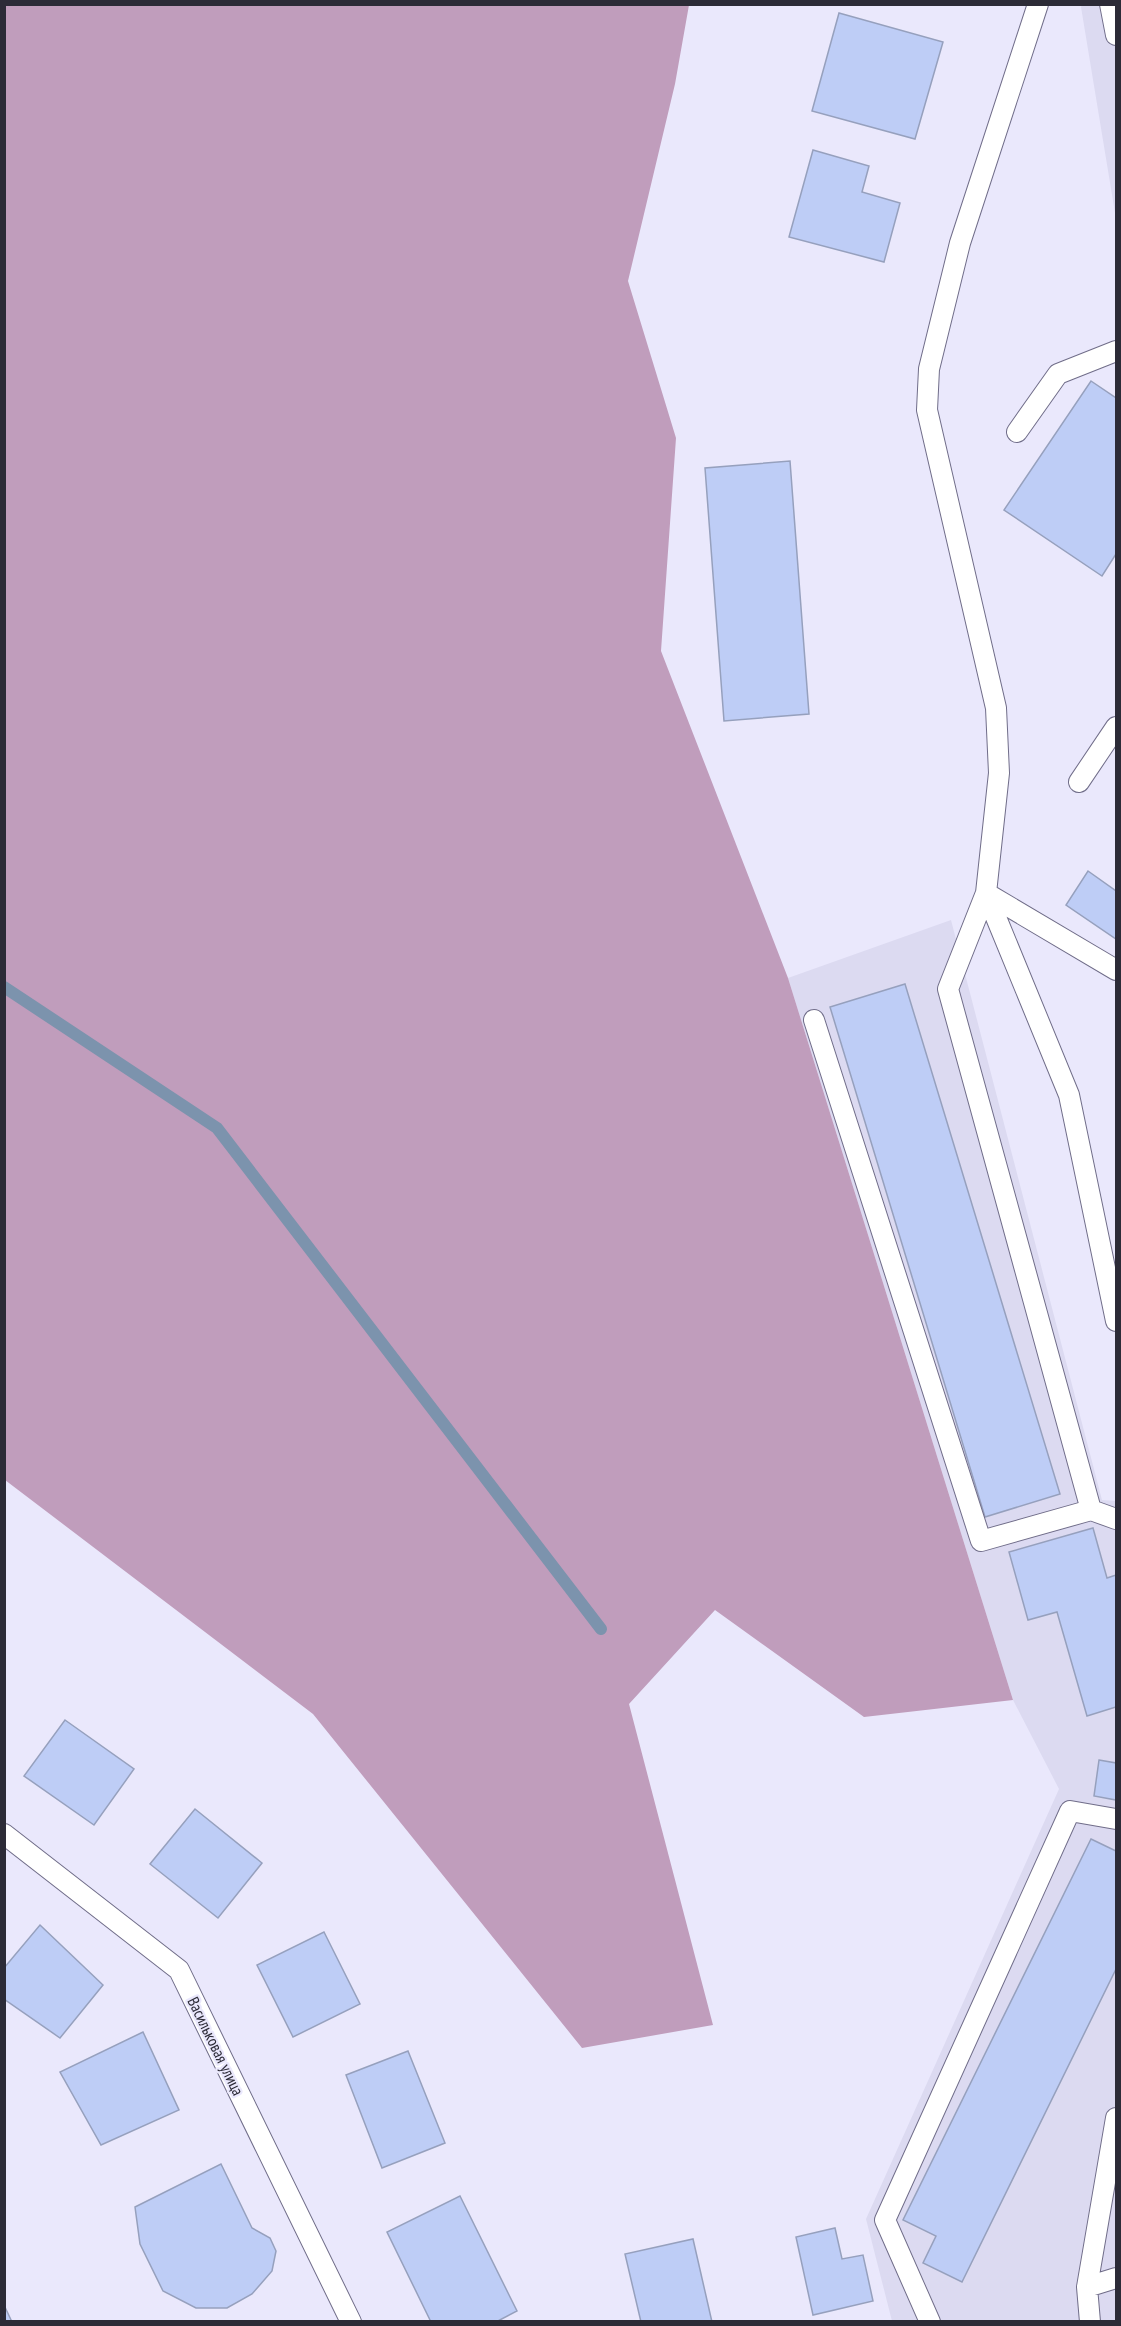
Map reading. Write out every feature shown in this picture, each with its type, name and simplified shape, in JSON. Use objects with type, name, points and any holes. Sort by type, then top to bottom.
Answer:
[{"type":"lane","points":[[1038,4],[960,243],[929,369],[927,410],[996,708],[999,773],[987,893],[948,989],[1091,1510]]},
{"type":"lane","points":[[1110,4],[1116,35]]},
{"type":"lane","points":[[1017,432],[1058,374],[1116,351]]},
{"type":"lane","points":[[1079,782],[1116,727]]},
{"type":"lane","points":[[987,893],[1116,970]]},
{"type":"lane","points":[[987,893],[1069,1095],[1116,1321]]},
{"type":"lane","points":[[814,1020],[981,1541],[1091,1510],[1116,1519]]},
{"type":"lane","points":[[930,2322],[885,2220],[1070,1811],[1116,1819]]},
{"type":"lane","name":"Васильковая улица","points":[[4,1833],[179,1970],[351,2322]]},
{"type":"lane","points":[[1090,2322],[1087,2287],[1116,2118]]},
{"type":"lane","points":[[1087,2287],[1116,2278]]},
{"type":"shaded area","points":[[4,5],[689,5],[675,84],[628,281],[676,438],[661,651],[788,978],[1013,1700],[864,1717],[715,1610],[629,1704],[713,2025],[582,2048],[313,1714],[5,1480]]},
{"type":"shaded area","points":[[1082,5],[1116,5],[1116,219],[1081,7]]},
{"type":"shaded area","points":[[951,920],[1102,1500],[1116,1501],[1116,2321],[892,2321],[866,2219],[1059,1789],[1013,1700],[788,978]]},
{"type":"building","points":[[839,13],[943,42],[915,139],[812,111]]},
{"type":"building","points":[[813,150],[869,166],[862,192],[900,203],[884,262],[789,237]]},
{"type":"building","points":[[1091,381],[1116,398],[1116,554],[1102,576],[1004,510]]},
{"type":"building","points":[[790,461],[809,714],[724,721],[705,468]]},
{"type":"building","points":[[1088,871],[1116,891],[1116,939],[1066,905]]},
{"type":"building","points":[[905,984],[1060,1494],[985,1517],[830,1007]]},
{"type":"building","points":[[1093,1528],[1107,1578],[1116,1575],[1116,1707],[1087,1716],[1057,1612],[1028,1620],[1009,1552]]},
{"type":"building","points":[[65,1720],[134,1769],[94,1825],[24,1776]]},
{"type":"building","points":[[1099,1760],[1116,1763],[1116,1800],[1094,1796]]},
{"type":"building","points":[[195,1809],[262,1863],[218,1918],[150,1864]]},
{"type":"building","points":[[1091,1839],[1116,1851],[1116,1969],[962,2282],[923,2263],[936,2236],[903,2220]]},
{"type":"building","points":[[40,1925],[103,1985],[60,2038],[4,1999],[4,1968]]},
{"type":"building","points":[[324,1932],[360,2004],[293,2037],[257,1965]]},
{"type":"building","points":[[143,2032],[179,2110],[101,2145],[60,2072]]},
{"type":"building","points":[[408,2051],[445,2143],[382,2168],[346,2075]]},
{"type":"building","points":[[221,2164],[252,2228],[270,2238],[276,2251],[272,2271],[252,2294],[227,2308],[196,2308],[163,2291],[140,2244],[135,2207]]},
{"type":"building","points":[[460,2196],[517,2311],[496,2322],[431,2322],[387,2232]]},
{"type":"building","points":[[835,2228],[842,2259],[863,2255],[873,2301],[813,2315],[796,2237]]},
{"type":"building","points":[[693,2239],[712,2322],[641,2322],[625,2254]]},
{"type":"building","points":[[4,2305],[12,2322],[4,2322]]},
{"type":"waterway","points":[[4,987],[217,1128],[601,1629]]}]
